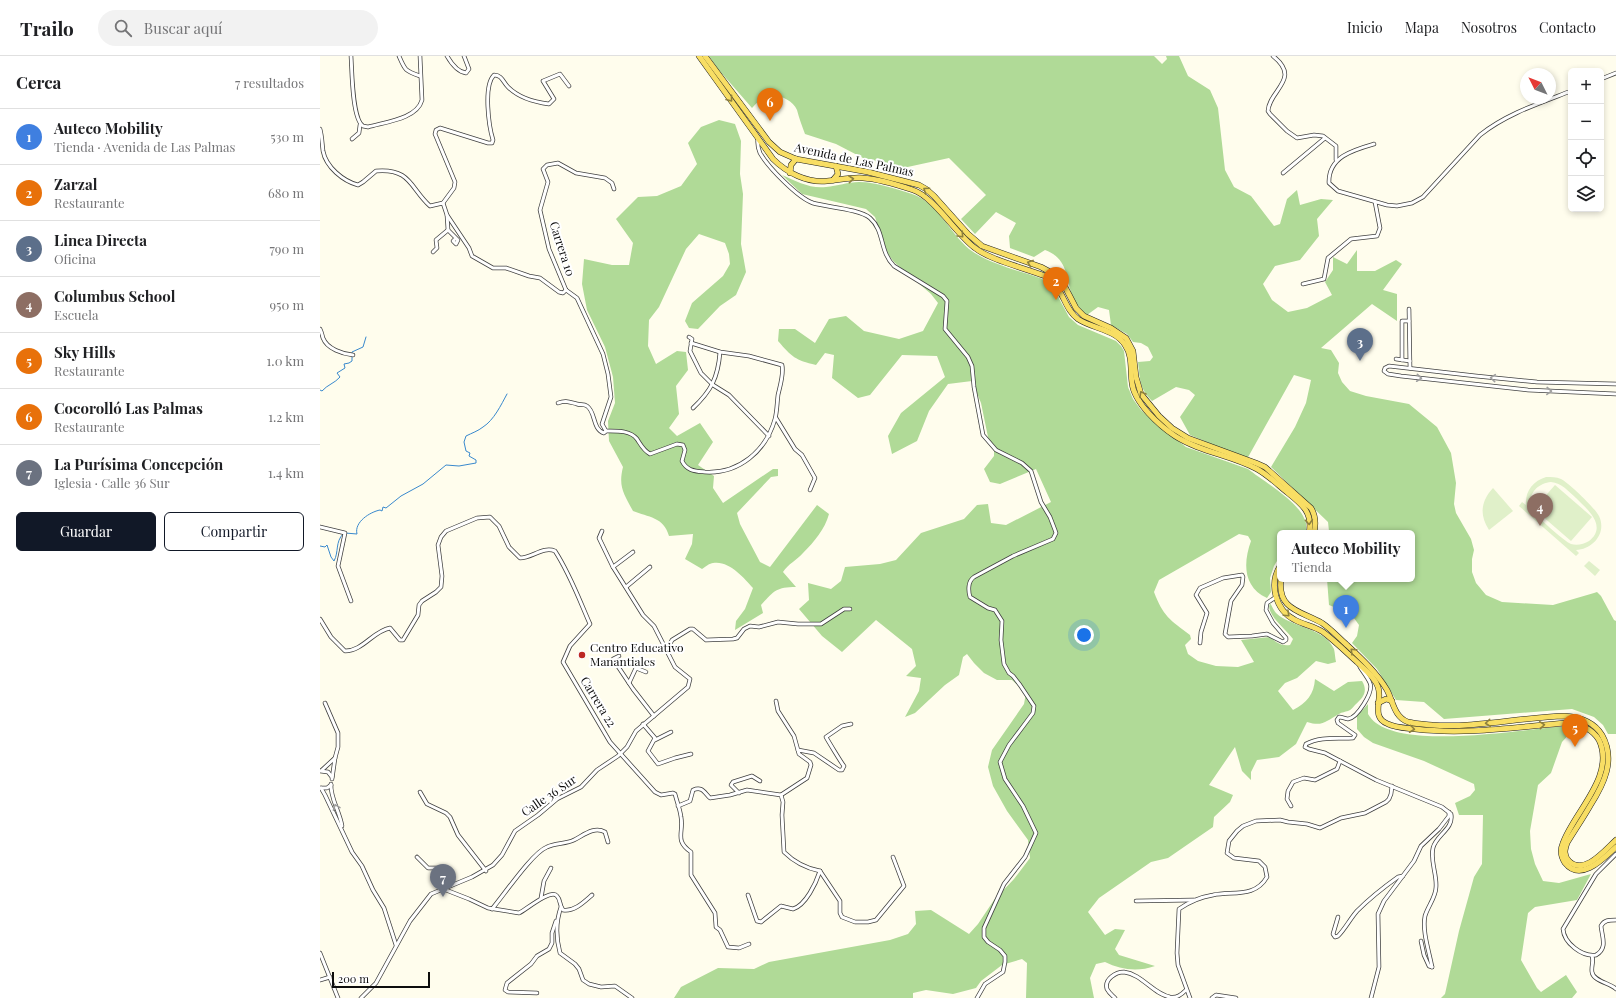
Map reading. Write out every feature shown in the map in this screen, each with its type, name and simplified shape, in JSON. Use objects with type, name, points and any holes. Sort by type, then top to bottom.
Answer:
[{"type":"main road","name":"Avenida de Las Palmas","points":[[699,56],[758,136],[773,159],[790,173],[810,180],[822,182],[867,178],[918,192],[930,201],[964,238],[978,250],[1041,275],[1053,282],[1060,290],[1077,318],[1085,323],[1112,334],[1124,343],[1130,359],[1133,391],[1142,405],[1155,418],[1171,433],[1187,443],[1242,462],[1269,477],[1301,504],[1308,512],[1310,520],[1309,530]]},
{"type":"main road","name":"Avenida de Las Palmas","points":[[705,56],[773,147],[782,154],[796,159],[868,172],[922,187],[934,196],[968,234],[982,246],[1041,267],[1056,276],[1064,285],[1079,312],[1090,320],[1116,331],[1129,341],[1133,351],[1136,378],[1141,394],[1166,422],[1188,438],[1256,463],[1269,471],[1311,508],[1316,521],[1314,530]]},
{"type":"main road","points":[[790,173],[791,165],[796,159]]},
{"type":"main road","points":[[833,180],[838,174],[836,166]]},
{"type":"main road","points":[[1277,573],[1275,578],[1278,603],[1286,614],[1295,620],[1321,631],[1357,662],[1372,678],[1377,685],[1379,693],[1377,710],[1379,716],[1384,722],[1393,726],[1446,732],[1566,723],[1578,724],[1587,728],[1601,743],[1605,756],[1605,767],[1597,786],[1566,836],[1561,854],[1565,863],[1569,867],[1576,870],[1584,870],[1593,867],[1616,847]]},
{"type":"main road","points":[[1281,582],[1281,592],[1286,603],[1302,615],[1328,628],[1346,644],[1379,678],[1399,716],[1410,722],[1447,726],[1565,716],[1579,718],[1591,723],[1601,733],[1609,749],[1609,772],[1604,785],[1567,843],[1565,848],[1566,856],[1569,861],[1576,866],[1586,865],[1616,840]]},
{"type":"main road","points":[[1378,703],[1386,699],[1392,701]]},
{"type":"main road","points":[[1393,726],[1397,722],[1399,716]]},
{"type":"street","points":[[351,56],[354,96],[360,125],[359,133],[352,139]]},
{"type":"street","points":[[399,56],[404,68],[409,72],[420,76]]},
{"type":"street","points":[[360,125],[368,127],[400,118],[417,109],[422,100],[420,56]]},
{"type":"street","points":[[447,56],[454,66],[463,73],[466,73],[470,68],[464,56]]},
{"type":"street","points":[[1273,56],[1282,65],[1284,76],[1281,87],[1270,103],[1268,111],[1270,114],[1287,132],[1297,138],[1320,135],[1336,146],[1336,160],[1329,178],[1331,186],[1338,191],[1387,205],[1397,206],[1419,200],[1436,184],[1480,135],[1489,128],[1508,117],[1568,92]]},
{"type":"street","points":[[1604,78],[1616,73]]},
{"type":"street","points":[[320,129],[326,157],[333,170],[339,175],[358,185],[376,171],[393,172],[409,180],[425,202],[430,206],[443,203],[454,188],[455,182],[435,134],[436,130],[440,128],[492,143],[493,140],[487,115],[490,82],[494,75],[500,76],[507,86],[516,94],[534,102],[549,104],[554,99],[543,81],[546,79],[560,74],[569,86]]},
{"type":"street","points":[[758,136],[757,146],[762,156],[801,198],[814,204],[822,204],[869,217],[880,233],[888,260],[894,266],[936,292],[947,301],[945,329],[968,357],[972,366],[974,387],[983,435],[996,450],[1022,463],[1031,471],[1041,502],[1050,517],[1056,532],[1053,538],[974,576],[970,579],[968,586],[970,597],[988,608],[995,610],[1002,621],[1001,640],[1004,664],[1009,673],[1020,684],[1034,706],[1032,713],[1009,745],[1000,762],[1005,779],[1023,806],[1036,833],[1026,857],[1004,884],[984,928],[984,937],[988,942],[1000,950],[1005,956],[1005,962],[1003,972],[985,984],[977,998]]},
{"type":"street","points":[[1283,173],[1325,138]]},
{"type":"street","points":[[1336,160],[1353,151],[1374,144]]},
{"type":"street","name":"Carrera 10","points":[[443,203],[447,215],[469,248],[472,256],[492,268],[506,268],[540,278],[559,292],[563,293],[566,290],[549,249],[540,210],[548,182],[543,169],[547,165],[558,163],[576,173],[605,178],[612,183],[614,189]]},
{"type":"street","points":[[1303,284],[1324,279],[1326,276],[1328,258],[1352,239],[1377,236],[1380,228],[1375,202]]},
{"type":"street","points":[[447,215],[448,230],[455,239]]},
{"type":"street","points":[[433,252],[437,248],[436,240],[448,230]]},
{"type":"street","points":[[566,290],[577,298],[603,354],[611,390],[611,397],[602,424],[606,430]]},
{"type":"street","points":[[1409,309],[1410,368]]},
{"type":"street","points":[[1402,360],[1402,321],[1409,321]]},
{"type":"street","points":[[320,329],[323,339],[328,345],[335,350],[353,355]]},
{"type":"street","points":[[689,338],[692,339],[690,351],[694,362],[701,373],[713,385],[729,395],[769,436]]},
{"type":"street","points":[[558,403],[565,401],[586,406],[589,408],[598,429],[604,433],[606,430],[630,433],[636,438],[644,450],[650,454],[677,444],[683,445],[685,450],[682,461],[686,467],[693,471],[715,473],[726,471],[745,462],[769,436],[776,418],[782,365],[749,356],[720,352],[691,343]]},
{"type":"street","points":[[693,408],[713,385],[718,368],[720,352]]},
{"type":"street","points":[[1396,359],[1410,361]]},
{"type":"street","points":[[1616,384],[1530,381],[1389,366],[1385,368],[1384,371],[1388,374],[1401,376],[1528,390],[1616,393]]},
{"type":"street","points":[[776,418],[795,449],[802,455],[815,478],[810,490]]},
{"type":"street","name":"Carrera 22","points":[[320,619],[338,645],[345,651],[364,644],[385,629],[390,628],[397,638],[403,640],[418,615],[422,601],[441,587],[442,576],[438,545],[441,537],[446,531],[482,517],[493,519],[499,526],[509,547],[520,558],[526,558],[546,550],[555,551],[564,565],[576,590],[590,624],[570,646],[563,662],[610,742],[655,792],[661,795],[674,793],[678,806]]},
{"type":"street","points":[[320,527],[345,533],[338,566],[351,601]]},
{"type":"street","points":[[602,530],[599,538],[613,567],[643,615],[654,626],[667,650]]},
{"type":"street","points":[[613,567],[633,552]]},
{"type":"street","points":[[626,587],[650,567]]},
{"type":"street","points":[[1200,643],[1201,632],[1207,613],[1196,595],[1200,588],[1223,578],[1242,575],[1244,577],[1242,585],[1231,603],[1225,634],[1228,637],[1267,634],[1283,642],[1286,638],[1273,623],[1266,610],[1267,603],[1276,596]]},
{"type":"street","points":[[667,650],[672,640],[690,629],[693,629],[706,640],[733,640],[737,638],[744,629],[750,626],[759,627],[778,622],[821,624],[844,608],[850,610]]},
{"type":"street","name":"Calle 36 Sur","points":[[361,998],[376,983],[410,922],[431,894],[486,871],[497,861],[520,826],[538,815],[557,799],[581,787],[597,770],[621,754],[636,731],[688,687],[690,679],[675,667],[667,650]]},
{"type":"street","points":[[619,656],[613,659],[654,716]]},
{"type":"street","points":[[1357,662],[1370,684],[1370,693],[1367,700],[1352,717],[1348,719],[1340,717],[1337,720],[1338,723],[1355,735],[1353,738],[1328,738],[1309,742],[1305,745],[1309,749],[1326,753],[1376,780],[1442,806],[1451,814],[1451,821],[1444,833],[1435,841],[1433,847],[1432,864],[1436,887],[1426,914],[1424,925],[1432,967],[1430,968],[1424,955],[1421,941]]},
{"type":"street","points":[[629,683],[636,668],[638,667],[646,672]]},
{"type":"street","points":[[749,944],[739,948],[728,947],[720,930],[716,927],[715,913],[691,875],[691,852],[683,846],[681,842],[682,819],[678,806],[690,801],[693,790],[698,787],[702,788],[710,798],[751,790],[781,794],[809,775],[810,763],[800,756],[794,736],[778,711],[776,701]]},
{"type":"street","points":[[326,703],[338,733],[338,747],[335,758],[331,791],[340,817],[342,830]]},
{"type":"street","points":[[644,724],[655,736],[655,740]]},
{"type":"street","points":[[798,750],[814,753],[838,770],[842,770],[844,766],[826,737],[842,726],[851,724]]},
{"type":"street","points":[[671,732],[655,740],[648,751],[658,764],[691,754]]},
{"type":"street","points":[[320,771],[335,758]]},
{"type":"street","points":[[1291,806],[1287,799],[1288,791],[1293,782],[1304,778],[1315,780],[1337,769],[1340,761]]},
{"type":"street","points":[[320,771],[328,772],[332,779]]},
{"type":"street","points":[[739,793],[731,785],[733,782],[752,776],[760,781]]},
{"type":"street","points":[[331,784],[327,788],[320,788],[352,852],[362,866],[373,890],[384,908],[396,945]]},
{"type":"street","points":[[1190,998],[1186,990],[1177,959],[1179,909],[1195,900],[1215,894],[1248,891],[1260,886],[1267,877],[1265,867],[1262,862],[1252,859],[1234,858],[1227,853],[1229,841],[1243,826],[1256,821],[1271,819],[1307,824],[1320,828],[1341,818],[1365,813],[1386,802],[1390,799],[1392,786]]},
{"type":"street","points":[[420,792],[427,804],[446,813],[450,817],[458,835],[486,871]]},
{"type":"street","points":[[781,794],[783,802],[782,815],[784,852],[792,861],[820,871],[840,901],[840,913],[842,917],[855,922],[868,922],[876,920],[904,886],[893,857]]},
{"type":"street","points":[[1371,998],[1379,967],[1378,914],[1384,901],[1414,861],[1421,846],[1439,829],[1449,816],[1449,812]]},
{"type":"street","points":[[492,909],[530,861],[546,847],[572,841],[589,831],[598,830],[605,832],[608,842]]},
{"type":"street","points":[[1616,854],[1596,874],[1563,929],[1563,934],[1580,952],[1592,956],[1602,950],[1604,937],[1601,926],[1606,920],[1616,920]]},
{"type":"street","points":[[417,857],[428,868],[440,868],[442,870],[440,881],[444,888],[492,909],[519,913],[541,898],[555,894],[558,897],[561,907],[552,933],[552,943],[549,949],[537,956],[531,964],[509,981],[505,987],[505,990],[508,992],[537,993]]},
{"type":"street","points":[[541,898],[544,881],[551,868]]},
{"type":"street","points":[[748,895],[757,921],[761,922],[778,907],[786,906],[793,909],[797,908],[808,894],[820,871]]},
{"type":"street","points":[[1338,918],[1333,934],[1335,937],[1343,931],[1356,912],[1398,877],[1403,876]]},
{"type":"street","points":[[561,907],[566,910],[574,909],[592,895]]},
{"type":"street","points":[[1136,901],[1195,900]]},
{"type":"street","points":[[557,919],[560,952],[575,964],[579,969],[583,980],[591,985],[615,986],[632,998]]},
{"type":"street","points":[[320,953],[338,998]]},
{"type":"street","points":[[1592,956],[1594,964],[1592,975],[1610,984],[1616,989]]},
{"type":"street","points":[[1115,998],[1109,992],[1107,983],[1112,976],[1120,972],[1136,977],[1169,997],[1177,998],[1186,990]]},
{"type":"street","points":[[320,980],[330,977]]},
{"type":"street","points":[[1212,998],[1216,995],[1236,998]]},
{"type":"green space","points":[[709,56],[1154,56],[1162,64],[1167,59],[1166,56],[1179,56],[1188,76],[1210,90],[1218,108],[1225,170],[1234,187],[1251,196],[1274,226],[1280,224],[1287,199],[1297,190],[1300,205],[1321,199],[1333,200],[1317,219],[1319,236],[1300,260],[1275,266],[1263,284],[1272,300],[1288,312],[1307,308],[1332,295],[1325,282],[1333,270],[1333,257],[1347,264],[1357,250],[1357,271],[1375,271],[1396,260],[1402,264],[1383,290],[1397,294],[1397,321],[1372,304],[1321,348],[1331,350],[1339,363],[1338,373],[1342,382],[1350,391],[1366,396],[1409,404],[1437,427],[1451,453],[1456,483],[1454,504],[1456,513],[1471,539],[1474,550],[1472,572],[1476,583],[1486,595],[1502,602],[1553,605],[1597,592],[1601,596],[1614,620],[1616,621],[1616,734],[1608,734],[1603,725],[1594,717],[1572,709],[1444,719],[1424,702],[1396,700],[1377,669],[1352,643],[1357,636],[1359,625],[1351,614],[1329,605],[1327,582],[1415,582],[1415,530],[1329,530],[1328,522],[1271,467],[1295,427],[1306,403],[1311,380],[1294,375],[1247,459],[1190,435],[1180,417],[1195,395],[1189,390],[1176,387],[1152,401],[1142,387],[1138,362],[1150,361],[1153,357],[1148,347],[1141,343],[1133,342],[1127,334],[1111,325],[1109,310],[1098,307],[1087,315],[1076,304],[1064,268],[1058,258],[1045,250],[1034,257],[1010,248],[1009,236],[1016,223],[996,212],[975,234],[961,219],[986,195],[949,158],[903,168],[863,158],[836,144],[805,134],[795,106],[783,98],[778,96],[764,97],[752,108],[718,69]]},
{"type":"green space","points":[[719,120],[735,124],[741,141],[740,174],[743,194],[741,244],[746,272],[736,295],[720,306],[698,329],[689,328],[685,321],[692,303],[723,276],[730,264],[729,254],[725,243],[699,234],[686,249],[659,307],[649,320],[648,346],[656,364],[677,351],[686,352],[688,370],[676,386],[679,414],[669,428],[677,436],[700,423],[713,442],[698,465],[714,476],[713,488],[723,503],[773,469],[778,469],[778,476],[771,477],[737,513],[740,524],[760,562],[770,567],[817,505],[829,514],[825,525],[815,540],[783,572],[796,587],[784,588],[776,591],[761,605],[763,613],[735,630],[736,621],[745,609],[753,588],[736,571],[725,564],[712,563],[702,569],[685,559],[692,544],[693,534],[669,536],[667,530],[659,521],[633,511],[625,495],[621,480],[623,467],[609,441],[608,421],[615,403],[613,377],[605,347],[587,310],[582,284],[584,259],[612,265],[629,265],[633,243],[616,219],[638,197],[657,196],[681,186],[697,164],[688,143],[701,127]]},
{"type":"green space","points":[[782,175],[814,187],[866,182],[886,186],[921,198],[936,211],[969,249],[994,263],[1048,282],[1055,291],[1069,317],[1078,325],[1116,341],[1124,351],[1128,387],[1133,399],[1141,410],[1164,430],[1186,447],[1248,469],[1287,498],[1300,511],[1305,520],[1306,530],[1277,530],[1277,561],[1270,578],[1271,592],[1267,598],[1253,588],[1249,581],[1246,566],[1248,549],[1251,541],[1248,536],[1239,534],[1159,580],[1154,592],[1157,600],[1168,617],[1190,635],[1191,639],[1185,645],[1188,654],[1198,661],[1216,666],[1238,667],[1254,662],[1241,640],[1270,637],[1279,644],[1290,645],[1293,639],[1273,617],[1269,607],[1270,603],[1275,612],[1283,618],[1323,636],[1334,649],[1336,662],[1328,664],[1316,661],[1297,678],[1285,683],[1278,691],[1293,710],[1309,698],[1315,679],[1334,691],[1348,682],[1362,681],[1365,688],[1364,694],[1349,711],[1340,713],[1321,724],[1307,722],[1296,744],[1279,757],[1257,760],[1251,772],[1251,780],[1242,771],[1235,747],[1209,785],[1233,795],[1230,802],[1214,817],[1213,827],[1168,858],[1151,862],[1099,898],[1088,912],[1105,935],[1115,929],[1125,930],[1115,949],[1119,955],[1155,966],[1142,969],[1130,969],[1117,967],[1105,962],[1096,964],[1090,978],[1094,998],[1026,998],[1027,963],[1022,959],[1002,965],[981,981],[976,988],[953,994],[926,990],[913,993],[913,998],[674,998],[681,987],[718,968],[754,969],[769,962],[890,940],[908,934],[916,924],[915,911],[931,910],[969,934],[978,924],[994,900],[1014,879],[1030,858],[1028,840],[1007,811],[993,786],[988,767],[992,750],[1024,704],[1026,693],[1012,680],[997,680],[984,673],[967,654],[963,657],[959,675],[945,685],[915,713],[905,717],[919,691],[921,678],[906,676],[916,666],[912,649],[876,620],[842,652],[822,636],[799,609],[809,600],[808,583],[831,589],[841,581],[845,567],[880,564],[896,560],[921,533],[964,519],[977,505],[988,504],[991,523],[1006,525],[1051,502],[1036,469],[1000,484],[990,482],[984,469],[994,456],[994,448],[988,437],[981,403],[972,381],[948,384],[929,411],[917,441],[892,454],[888,436],[901,413],[945,377],[937,356],[902,355],[870,395],[858,398],[832,378],[834,355],[825,353],[816,365],[794,357],[778,341],[779,329],[795,329],[815,343],[829,319],[846,316],[864,331],[899,339],[923,331],[938,303],[931,294],[894,262],[888,254],[875,217],[866,209],[802,194]]},
{"type":"green space","points":[[1546,477],[1554,477],[1565,481],[1597,512],[1599,516],[1601,522],[1600,534],[1588,547],[1576,550],[1579,553],[1576,556],[1519,506],[1522,502],[1526,505],[1528,491],[1537,481]],"holes":[[[1546,483],[1555,483],[1567,490],[1590,512],[1594,518],[1597,530],[1589,541],[1576,545],[1571,544],[1550,528],[1532,510],[1530,500],[1534,491]]]},
{"type":"green space","points":[[1555,485],[1592,517],[1571,541],[1534,509]]},
{"type":"green space","points":[[1493,488],[1513,511],[1489,530],[1484,519],[1483,508],[1486,498]]},
{"type":"green space","points":[[1589,561],[1600,570],[1595,576],[1584,566]]},
{"type":"green space","points":[[1368,704],[1368,714],[1376,723],[1392,731],[1412,735],[1462,736],[1555,727],[1571,727],[1573,730],[1562,742],[1551,773],[1538,785],[1530,831],[1531,849],[1535,864],[1543,881],[1559,883],[1591,874],[1577,900],[1535,907],[1528,913],[1521,960],[1537,988],[1541,992],[1566,975],[1577,992],[1572,998],[1441,998],[1445,994],[1459,931],[1474,877],[1482,864],[1483,815],[1459,815],[1455,803],[1470,796],[1475,790],[1474,784],[1424,761],[1373,743],[1364,737],[1357,729],[1357,716]]},
{"type":"waterway","points":[[352,353],[363,347],[366,337]]},
{"type":"waterway","points":[[320,390],[322,391],[340,377],[337,373],[345,368],[344,364],[352,361],[352,357]]},
{"type":"waterway","points":[[345,533],[357,534],[358,525],[364,518],[376,511],[382,511],[383,507],[386,508],[401,496],[423,484],[446,465],[459,466],[476,463],[476,460],[469,456],[470,453],[466,451],[464,442],[466,436],[477,431],[491,420],[507,394]]},
{"type":"waterway","points":[[320,546],[325,547],[327,545],[334,561],[339,540],[343,534]]},
{"type":"place","name":"Cocorolló Las Palmas","points":[[770,121]]},
{"type":"place","name":"Zarzal","points":[[1056,300]]},
{"type":"place","name":"Linea Directa","points":[[1360,361]]},
{"type":"place","name":"Columbus School","points":[[1540,526]]},
{"type":"place","name":"Auteco Mobility","points":[[1346,628]]},
{"type":"place","name":"Centro Educativo Manantiales","points":[[582,655]]},
{"type":"place","name":"Sky Hills","points":[[1575,747]]},
{"type":"place","name":"La Purísima Concepción","points":[[443,897]]}]
